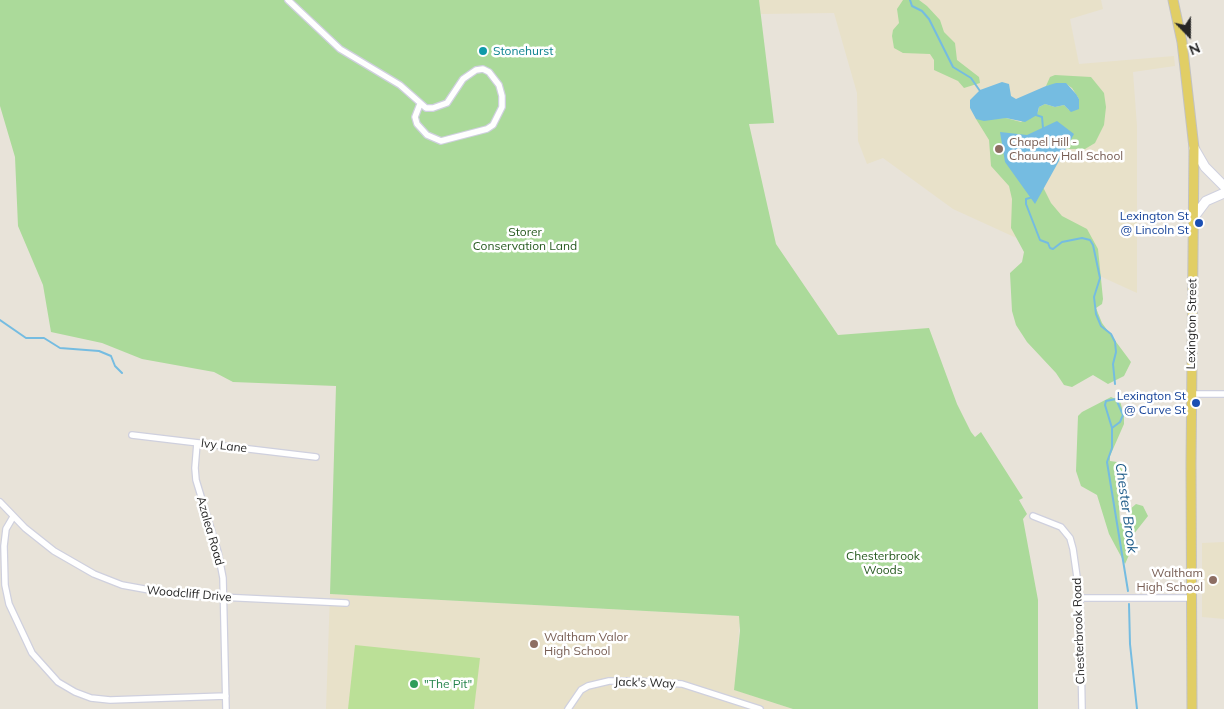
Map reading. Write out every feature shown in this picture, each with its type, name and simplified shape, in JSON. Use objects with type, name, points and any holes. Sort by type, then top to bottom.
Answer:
[{"type":"main road","name":"Lexington Street","points":[[1173,0],[1182,42],[1194,148],[1192,709]]},
{"type":"street","points":[[288,0],[340,49],[400,85],[420,104],[433,108],[447,103],[463,79],[476,70],[483,69],[489,72],[499,85],[502,96],[502,107],[493,125],[487,129],[441,141],[427,135],[417,124],[415,117],[420,104]]},
{"type":"street","points":[[1194,148],[1205,167],[1224,186]]},
{"type":"street","points":[[1194,217],[1206,201],[1224,194]]},
{"type":"street","points":[[1192,394],[1224,394]]},
{"type":"street","name":"Ivy Lane","points":[[132,435],[316,457]]},
{"type":"street","name":"Azalea Road","points":[[197,443],[196,480],[218,552],[223,598],[226,709]]},
{"type":"street","name":"Woodcliff Drive","points":[[0,502],[14,517],[54,551],[80,567],[108,580],[152,592],[223,598],[346,603]]},
{"type":"street","name":"Chesterbrook Road","points":[[1033,516],[1061,527],[1070,538],[1080,598],[1082,709]]},
{"type":"street","points":[[14,517],[6,529],[4,546],[5,585],[9,604],[32,653],[58,682],[74,692],[110,700],[226,696]]},
{"type":"street","points":[[1080,598],[1191,598]]},
{"type":"street","name":"Jack's Way","points":[[568,709],[581,690],[588,686],[609,681],[636,681],[682,684],[760,709]]},
{"type":"shaded area","name":"Chapel Hill - Chauncy Hall School","points":[[759,0],[1101,0],[1103,9],[1070,19],[1079,64],[1174,56],[1175,66],[1133,72],[1137,126],[1137,293],[953,209],[883,158],[867,164],[858,141],[857,93],[834,13],[761,14]]},
{"type":"shaded area","name":"Waltham High School","points":[[1224,542],[1224,619],[1202,617],[1202,543]]},
{"type":"shaded area","name":"Waltham Valor High School","points":[[330,594],[740,616],[735,690],[793,709],[326,709]]},
{"type":"green space","name":"Storer Conservation Land","points":[[0,0],[759,0],[774,123],[749,124],[776,244],[838,335],[929,328],[957,404],[971,432],[975,437],[981,432],[1023,498],[1019,500],[1027,514],[1023,519],[1038,600],[1038,709],[793,709],[734,690],[740,631],[739,616],[330,594],[336,386],[233,382],[214,372],[142,359],[102,343],[51,332],[43,285],[18,226],[15,157],[0,106]]},
{"type":"green space","points":[[903,0],[919,0],[940,20],[944,32],[955,43],[957,60],[979,77],[980,83],[964,88],[958,81],[934,70],[934,60],[930,54],[903,53],[894,48],[893,30],[899,23],[897,9]]},
{"type":"green space","points":[[1055,75],[1091,77],[1104,93],[1106,107],[1104,125],[1095,143],[1085,149],[1066,149],[1059,153],[1043,187],[1051,203],[1062,216],[1087,229],[1098,249],[1103,299],[1102,304],[1096,308],[1102,323],[1131,362],[1124,376],[1108,384],[1093,375],[1072,387],[1064,385],[1056,373],[1027,342],[1016,325],[1012,311],[1010,273],[1022,262],[1024,252],[1011,228],[1012,199],[1009,186],[991,166],[989,140],[976,119],[1006,118],[1021,122],[1038,112],[1039,107],[1045,104],[1055,107],[1064,105],[1069,110],[1079,99],[1072,88],[1065,83],[1046,86],[1050,77]]},
{"type":"green space","points":[[1111,397],[1120,401],[1124,415],[1124,424],[1110,456],[1110,461],[1117,462],[1123,471],[1119,506],[1120,522],[1122,524],[1126,523],[1129,510],[1136,504],[1143,506],[1148,516],[1133,535],[1125,564],[1109,534],[1097,495],[1081,486],[1076,471],[1078,416]]},
{"type":"green space","name":"\"The Pit\"","points":[[355,645],[480,658],[474,709],[348,709]]},
{"type":"water","points":[[1002,82],[1009,84],[1011,96],[1016,99],[1046,86],[1066,83],[1079,99],[1079,109],[1071,112],[1064,105],[1055,107],[1045,104],[1039,107],[1037,115],[1025,122],[1006,118],[984,121],[976,119],[970,108],[970,100],[980,90]]},
{"type":"water","points":[[1057,121],[1074,134],[1035,204],[1005,162],[1000,132],[1027,135]]},
{"type":"waterway","name":"Chester Brook","points":[[910,0],[912,6],[922,11],[929,19],[953,67],[971,78],[980,91]]},
{"type":"waterway","name":"Chester Brook","points":[[1036,115],[1042,117],[1043,128]]},
{"type":"waterway","name":"Chester Brook","points":[[1033,197],[1026,199],[1026,204],[1040,240],[1048,243],[1050,248],[1053,249],[1062,242],[1082,238],[1090,240],[1093,245],[1100,278],[1094,297],[1096,314],[1101,326],[1111,334],[1115,342],[1116,352],[1113,364],[1115,384]]},
{"type":"waterway","points":[[0,320],[26,338],[44,338],[60,348],[99,351],[111,356],[115,366],[122,373]]},
{"type":"waterway","name":"Chester Brook","points":[[1112,428],[1120,422],[1123,415],[1116,399],[1106,401],[1105,405],[1112,428],[1112,448],[1107,462],[1128,591]]},
{"type":"waterway","name":"Chester Brook","points":[[1129,604],[1130,644],[1137,709]]},
{"type":"place","name":"Stonehurst","points":[[483,51]]},
{"type":"place","name":"Chapel Hill - Chauncy Hall School","points":[[999,149]]},
{"type":"place","name":"Lexington St @ Lincoln St","points":[[1199,223]]},
{"type":"place","name":"Lexington St @ Curve St","points":[[1196,403]]},
{"type":"place","name":"Waltham High School","points":[[1213,580]]},
{"type":"place","name":"Waltham Valor High School","points":[[534,644]]},
{"type":"place","name":"\"The Pit\"","points":[[414,684]]},
{"type":"park label","name":"Chesterbrook Woods","points":[[883,563]]}]
